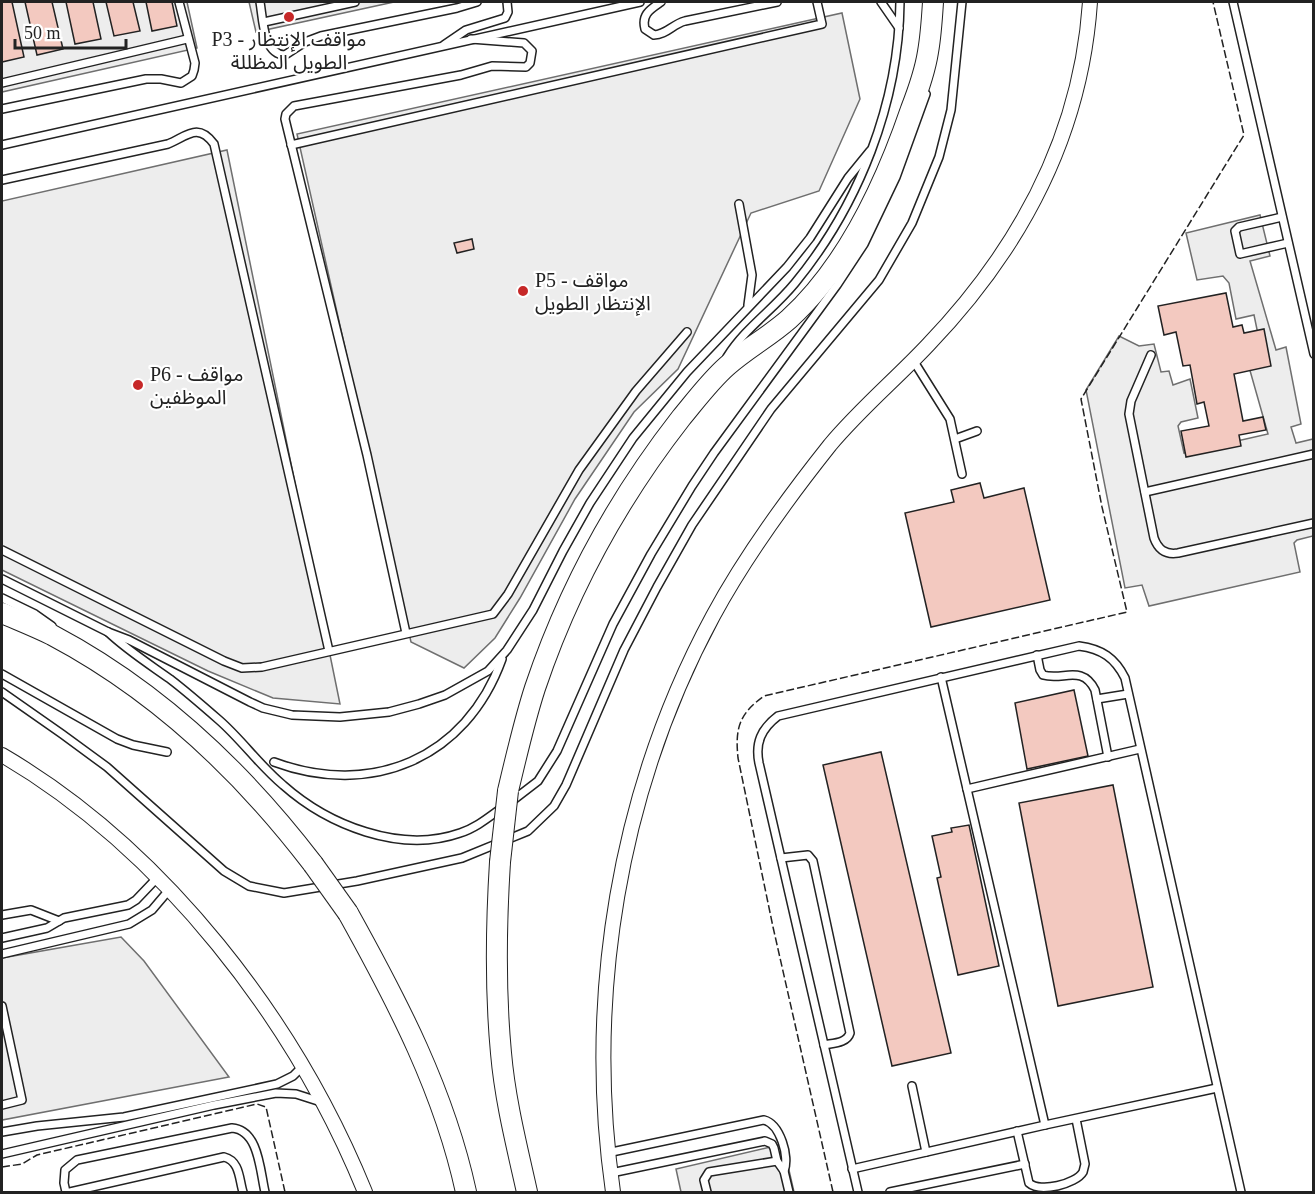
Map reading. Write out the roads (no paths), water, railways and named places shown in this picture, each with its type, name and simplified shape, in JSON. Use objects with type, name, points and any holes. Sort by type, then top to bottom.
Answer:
[{"type":"street","points":[[921,2],[928,53]]},
{"type":"street","points":[[613,1192],[603,1088],[603,1026],[611,934],[628,844],[661,732],[699,644],[729,588],[788,499],[834,441],[931,342],[992,270],[1017,230],[1056,155],[1079,84],[1090,2]]},
{"type":"street","points":[[527,1192],[506,1097],[496,991],[496,926],[508,791],[534,690],[551,642],[586,566],[621,503],[650,460],[715,378],[727,366],[789,319],[810,297],[840,258],[889,166],[918,92],[937,6]]},
{"type":"street","points":[[2,613],[76,648],[133,686],[194,734],[257,795],[313,864],[348,913],[387,984],[427,1068],[448,1126],[466,1192]]},
{"type":"street","points":[[2,754],[88,816],[158,878],[231,961],[268,1011],[303,1066],[324,1104],[365,1192]]},
{"type":"lane","points":[[2,109],[146,79],[181,83],[192,76],[195,63],[179,2]]},
{"type":"lane","points":[[260,2],[270,48],[276,54],[285,56],[305,42],[321,36],[477,2]]},
{"type":"lane","points":[[264,22],[355,2]]},
{"type":"lane","points":[[443,45],[466,30],[505,18],[508,12],[507,2]]},
{"type":"lane","points":[[2,145],[640,2]]},
{"type":"lane","points":[[661,2],[646,12],[644,17],[645,28],[654,35],[665,33],[685,21],[777,2]]},
{"type":"lane","points":[[291,145],[822,24],[817,2]]},
{"type":"lane","points":[[881,2],[900,28]]},
{"type":"lane","points":[[715,378],[741,337],[792,286],[816,255],[857,186],[891,86],[900,28],[900,2]]},
{"type":"lane","points":[[2,692],[106,767],[224,871],[240,882],[258,889],[284,893],[357,881],[462,858],[528,831],[554,806],[566,785],[624,650],[692,525],[771,409],[866,297],[902,243],[922,201],[945,134],[954,83],[962,2]]},
{"type":"lane","points":[[1233,2],[1314,354]]},
{"type":"lane","points":[[108,632],[172,680],[220,721],[267,771],[297,797],[334,819],[356,828],[400,839],[446,837],[474,827],[531,787],[543,774],[557,751],[614,624],[671,520],[714,453],[837,285],[875,222],[900,170],[925,99],[937,6]]},
{"type":"lane","points":[[2,83],[188,39]]},
{"type":"lane","points":[[406,633],[338,333],[285,119],[286,114],[294,106],[467,73],[492,66],[520,68],[526,66],[533,57],[532,51],[524,43],[471,39]]},
{"type":"lane","points":[[2,180],[168,144],[191,132],[205,134],[214,144],[329,651]]},
{"type":"lane","points":[[274,762],[313,774],[343,776],[374,774],[412,761],[447,740],[469,718],[487,693],[503,656],[542,594],[590,503],[633,438],[668,394],[799,253],[848,178],[870,151]]},
{"type":"lane","points":[[739,204],[752,275],[747,307]]},
{"type":"lane","points":[[1282,217],[1239,227],[1235,231],[1235,236],[1240,254],[1288,243]]},
{"type":"lane","points":[[2,550],[242,668],[262,667],[493,614],[504,602],[579,470],[636,391],[687,332]]},
{"type":"lane","points":[[1150,355],[1131,401],[1129,414],[1158,548],[1167,553],[1178,553],[1314,523]]},
{"type":"lane","points":[[913,360],[947,412],[962,474]]},
{"type":"lane","points":[[955,439],[976,431]]},
{"type":"lane","points":[[1145,492],[1314,454]]},
{"type":"lane","points":[[2,579],[263,708],[292,715],[357,716],[389,712],[419,704],[445,695],[488,671],[503,656]]},
{"type":"lane","points":[[2,598],[42,619],[76,648]]},
{"type":"lane","points":[[858,1192],[757,753],[758,742],[769,723],[778,716],[1080,646],[1102,652],[1120,668],[1125,678],[1241,1192]]},
{"type":"lane","points":[[1037,655],[1043,675],[1048,677],[1074,675],[1083,677],[1093,686],[1108,757]]},
{"type":"lane","points":[[2,674],[117,739],[167,752]]},
{"type":"lane","points":[[941,677],[1045,1125]]},
{"type":"lane","points":[[1097,699],[1128,694]]},
{"type":"lane","points":[[967,789],[1140,749]]},
{"type":"lane","points":[[781,858],[808,855],[813,861],[850,1033],[844,1041],[824,1045]]},
{"type":"lane","points":[[2,938],[47,928],[59,921],[128,905],[158,878]]},
{"type":"lane","points":[[2,954],[129,924],[152,910],[169,890]]},
{"type":"lane","points":[[2,915],[31,910],[59,921]]},
{"type":"lane","points":[[2,1006],[3,1022],[22,1100],[2,1105]]},
{"type":"lane","points":[[2,1132],[143,1114],[282,1082],[293,1076],[303,1066]]},
{"type":"lane","points":[[912,1086],[926,1152]]},
{"type":"lane","points":[[852,1169],[1217,1088]]},
{"type":"lane","points":[[2,1154],[276,1093],[305,1096],[324,1104]]},
{"type":"lane","points":[[1017,1131],[1029,1183],[1037,1188],[1074,1181],[1081,1176],[1084,1164],[1076,1119]]},
{"type":"lane","points":[[608,1153],[764,1120],[771,1122],[779,1132],[786,1158],[784,1172]]},
{"type":"lane","points":[[243,1192],[236,1165],[224,1157],[68,1192],[63,1182],[65,1170],[77,1160],[232,1128],[242,1130],[251,1137],[265,1192]]},
{"type":"lane","points":[[610,1173],[765,1141],[772,1144],[777,1161],[784,1172],[789,1192]]},
{"type":"lane","points":[[707,1192],[704,1180],[709,1172],[777,1161]]},
{"type":"lane","points":[[890,1192],[1024,1164]]},
{"type":"place","name":"P3 - مواقف الإنتظار الطويل المظللة","points":[[289,17]]},
{"type":"place","name":"P5 - مواقف الإنتظار الطويل","points":[[523,291]]},
{"type":"place","name":"P6 - مواقف الموظفين","points":[[138,385]]}]
